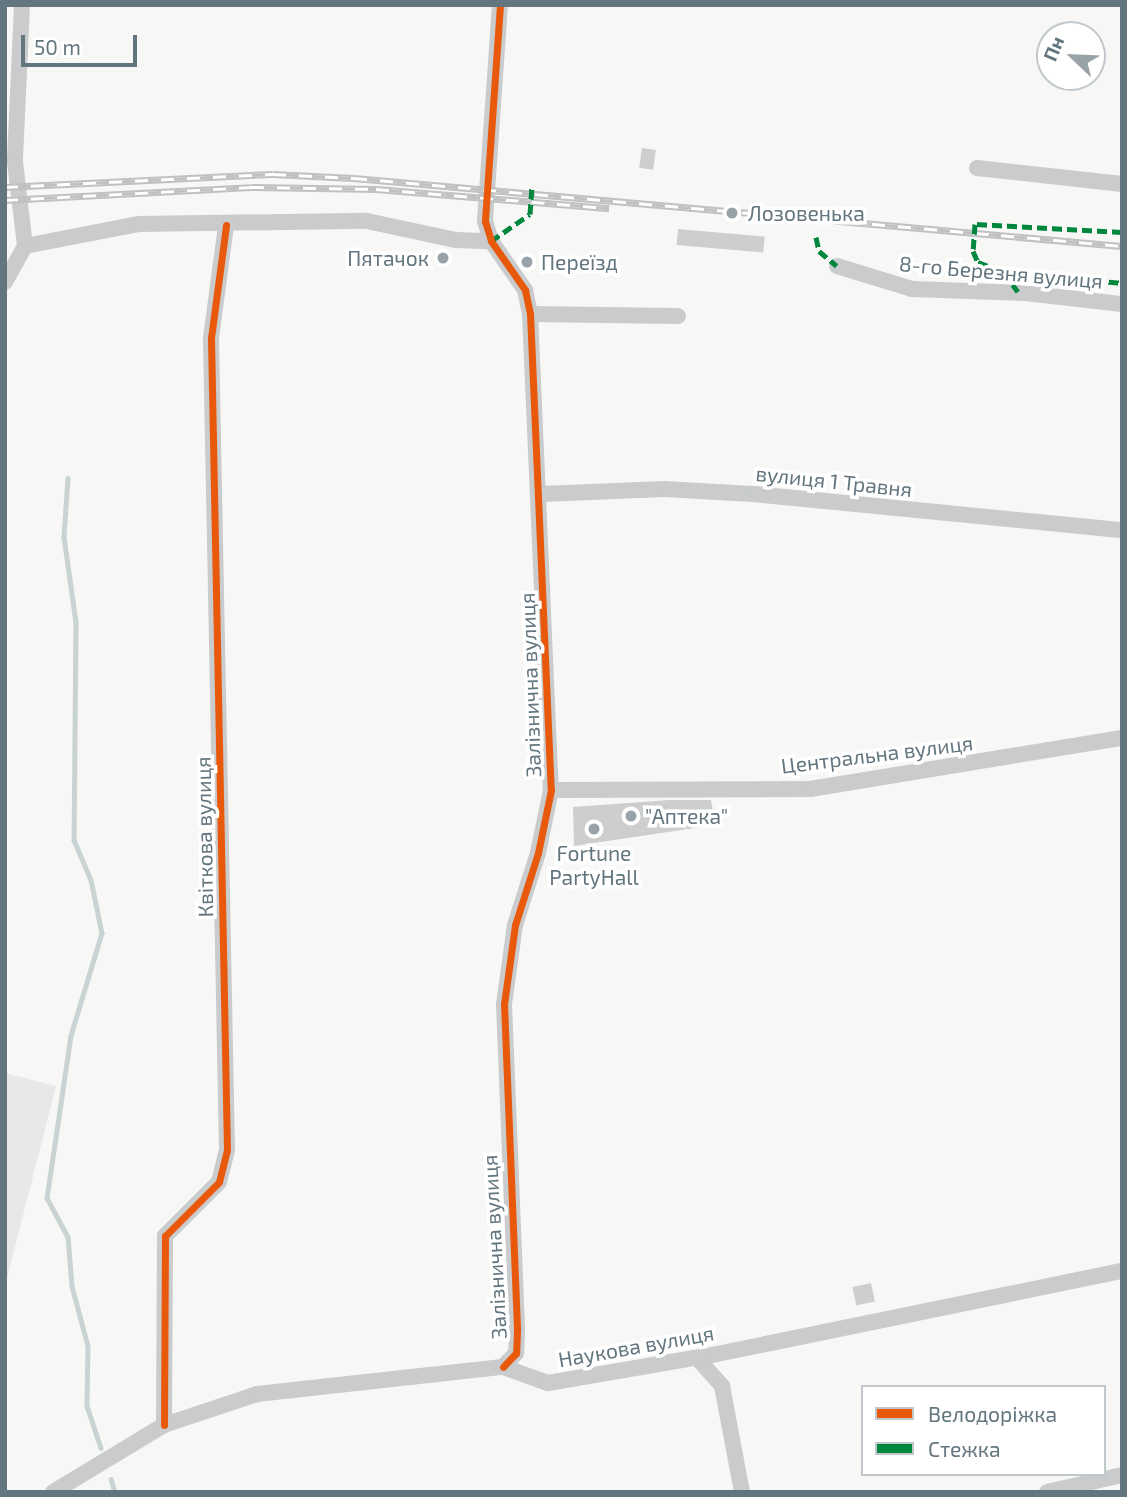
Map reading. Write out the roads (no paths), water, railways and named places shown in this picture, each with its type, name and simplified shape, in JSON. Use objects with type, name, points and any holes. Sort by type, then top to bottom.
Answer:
[{"type":"street","points":[[5,282],[25,246],[15,162],[22,5]]},
{"type":"street","points":[[25,246],[138,224],[226,225],[367,221],[456,240],[491,241],[485,221],[500,5]]},
{"type":"street","points":[[977,168],[1122,184]]},
{"type":"street","name":"Квіткова вулиця","points":[[164,1425],[164,1236],[219,1182],[227,1150],[211,338],[226,225]]},
{"type":"street","name":"Залізнична вулиця","points":[[491,241],[518,275],[530,314],[542,495],[551,790],[538,853],[515,925],[504,1004],[517,1330],[516,1353],[503,1367]]},
{"type":"street","name":"8-го Березня вулиця","points":[[838,266],[912,289],[1025,293],[1122,304]]},
{"type":"street","points":[[530,314],[678,316]]},
{"type":"street","name":"вулиця 1 Травня","points":[[542,495],[664,489],[753,494],[1122,530]]},
{"type":"street","name":"Центральна вулиця","points":[[551,790],[810,789],[1122,738]]},
{"type":"street","name":"Наукова вулиця","points":[[61,1489],[164,1425],[257,1394],[503,1367],[548,1383],[697,1358],[1122,1271]]},
{"type":"street","points":[[697,1358],[722,1386],[742,1492]]},
{"type":"street","points":[[1047,1492],[1071,1489],[1122,1475]]},
{"type":"waterway","points":[[68,478],[64,537],[76,622],[74,840],[91,880],[102,933],[71,1036],[47,1198],[68,1237],[72,1286],[88,1346],[87,1406],[101,1448]]},
{"type":"waterway","points":[[111,1479],[115,1492]]},
{"type":"railway","points":[[5,187],[273,174],[354,178],[1122,246]]},
{"type":"railway","points":[[5,200],[251,187],[376,189],[609,208]]},
{"type":"place","name":"Лозовенька","points":[[732,213]]},
{"type":"place","name":"Пятачок","points":[[443,258]]},
{"type":"place","name":"Переїзд","points":[[527,262]]},
{"type":"place","name":"\"Аптека\"","points":[[631,816]]},
{"type":"place","name":"Fortune PartyHall","points":[[594,829]]}]
